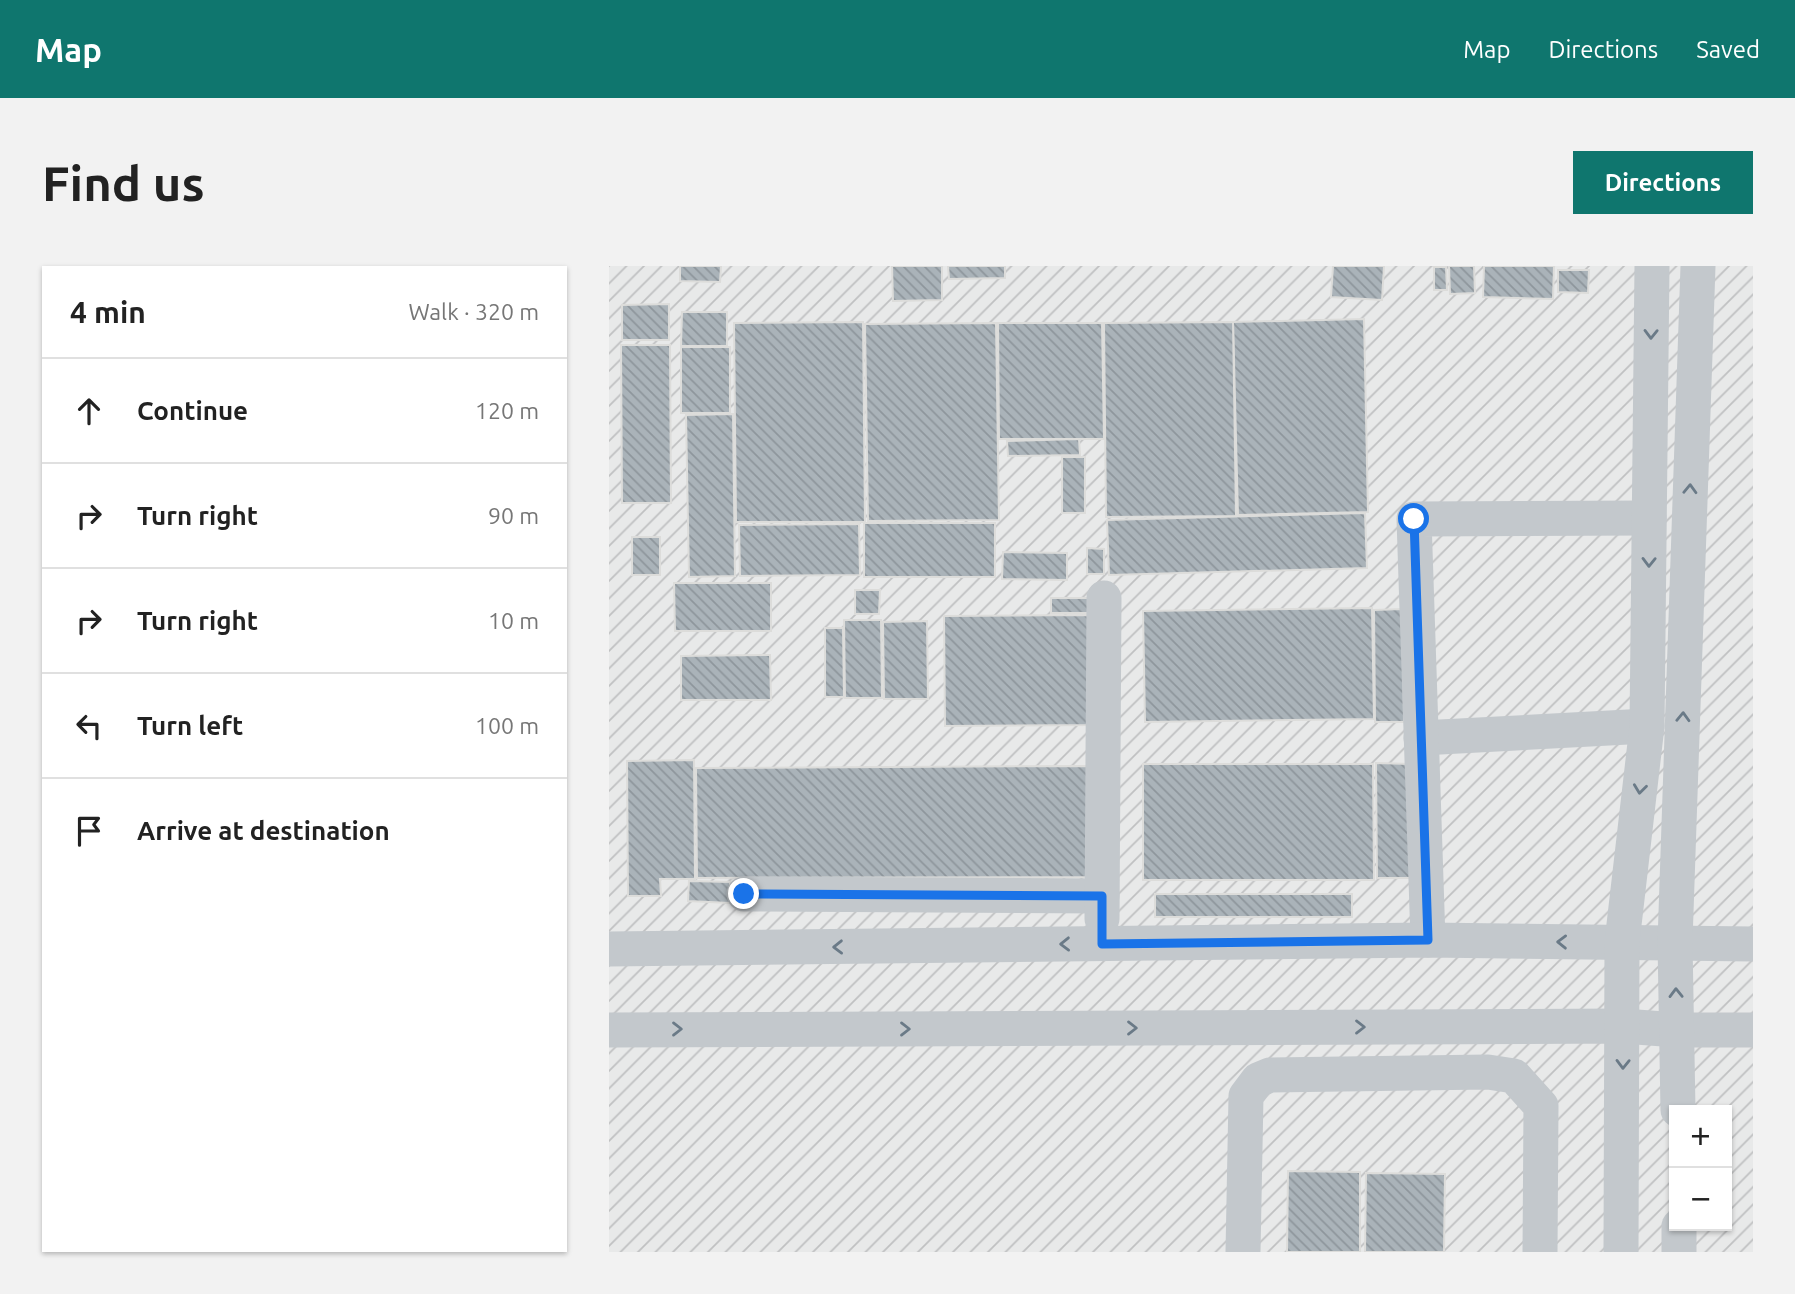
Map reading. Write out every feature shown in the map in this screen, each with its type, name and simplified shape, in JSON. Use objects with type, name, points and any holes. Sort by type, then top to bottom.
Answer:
[{"type":"street","points":[[1621,1252],[1622,942],[1647,726],[1652,266]]},
{"type":"street","points":[[1678,1105],[1675,942],[1698,266]]},
{"type":"street","points":[[1428,940],[1414,519],[1649,518]]},
{"type":"street","points":[[1102,944],[1104,598]]},
{"type":"street","points":[[1421,738],[1647,726]]},
{"type":"street","points":[[744,894],[1102,896]]},
{"type":"street","points":[[609,949],[1428,940],[1753,944]]},
{"type":"street","points":[[609,1030],[1623,1026],[1677,1030],[1753,1030]]},
{"type":"street","points":[[1243,1252],[1247,1096],[1258,1080],[1270,1075],[1488,1072],[1514,1076],[1541,1106],[1540,1252]]},
{"type":"street","points":[[1679,1231],[1679,1252]]},
{"type":"shaded area","points":[[609,266],[1753,266],[1753,1252],[609,1252]]},
{"type":"building","points":[[680,266],[721,266],[720,282],[680,281]]},
{"type":"building","points":[[892,266],[942,266],[942,300],[893,301]]},
{"type":"building","points":[[948,266],[1005,266],[1005,278],[949,279]]},
{"type":"building","points":[[1333,266],[1384,266],[1382,300],[1331,297]]},
{"type":"building","points":[[1449,266],[1474,266],[1475,293],[1450,294]]},
{"type":"building","points":[[1484,266],[1554,266],[1553,299],[1483,297]]},
{"type":"building","points":[[1434,267],[1446,267],[1447,290],[1434,290]]},
{"type":"building","points":[[1558,270],[1589,270],[1588,293],[1558,292]]},
{"type":"building","points":[[669,304],[669,340],[622,340],[622,305]]},
{"type":"building","points":[[682,312],[727,312],[727,346],[681,346]]},
{"type":"building","points":[[1364,319],[1368,512],[1238,515],[1233,322]]},
{"type":"building","points":[[863,322],[865,522],[736,522],[734,323]]},
{"type":"building","points":[[1233,322],[1236,516],[1106,517],[1104,323]]},
{"type":"building","points":[[996,323],[999,520],[868,521],[865,324]]},
{"type":"building","points":[[998,323],[1102,323],[1104,439],[999,439]]},
{"type":"building","points":[[621,345],[670,345],[671,503],[622,503]]},
{"type":"building","points":[[681,347],[730,347],[730,413],[681,413]]},
{"type":"building","points":[[733,414],[735,576],[689,577],[686,415]]},
{"type":"building","points":[[1079,439],[1080,455],[1008,456],[1007,441]]},
{"type":"building","points":[[1062,457],[1085,457],[1085,513],[1062,513]]},
{"type":"building","points":[[1365,513],[1367,568],[1109,575],[1107,520]]},
{"type":"building","points":[[864,523],[995,523],[995,577],[864,577]]},
{"type":"building","points":[[859,524],[860,575],[740,576],[739,525]]},
{"type":"building","points":[[632,537],[660,537],[660,575],[632,575]]},
{"type":"building","points":[[1087,548],[1104,549],[1104,574],[1087,574]]},
{"type":"building","points":[[1003,552],[1067,553],[1067,580],[1002,579]]},
{"type":"building","points":[[674,583],[771,583],[771,631],[675,631]]},
{"type":"building","points":[[855,590],[880,590],[879,614],[855,614]]},
{"type":"building","points":[[1051,598],[1090,598],[1090,613],[1051,613]]},
{"type":"building","points":[[1372,608],[1374,719],[1145,722],[1143,611]]},
{"type":"building","points":[[1403,609],[1404,722],[1375,722],[1374,610]]},
{"type":"building","points":[[1093,615],[1094,725],[945,726],[944,616]]},
{"type":"building","points":[[844,620],[881,620],[882,698],[845,698]]},
{"type":"building","points":[[927,621],[928,699],[884,699],[883,622]]},
{"type":"building","points":[[825,628],[843,628],[844,697],[825,697]]},
{"type":"building","points":[[770,655],[771,700],[681,700],[681,656]]},
{"type":"building","points":[[694,760],[695,879],[660,879],[661,896],[628,896],[627,761]]},
{"type":"building","points":[[1376,763],[1410,764],[1411,878],[1377,878]]},
{"type":"building","points":[[1143,764],[1373,764],[1374,880],[1143,880]]},
{"type":"building","points":[[1087,766],[1088,877],[697,878],[696,768]]},
{"type":"building","points":[[689,881],[730,882],[730,903],[688,901]]},
{"type":"building","points":[[1155,894],[1352,894],[1352,917],[1155,917]]},
{"type":"building","points":[[1288,1171],[1360,1172],[1360,1252],[1287,1252]]},
{"type":"building","points":[[1366,1173],[1445,1174],[1444,1252],[1365,1252]]},
{"type":"route","points":[[744,894],[1102,896],[1102,944],[1428,940],[1414,519]]}]
